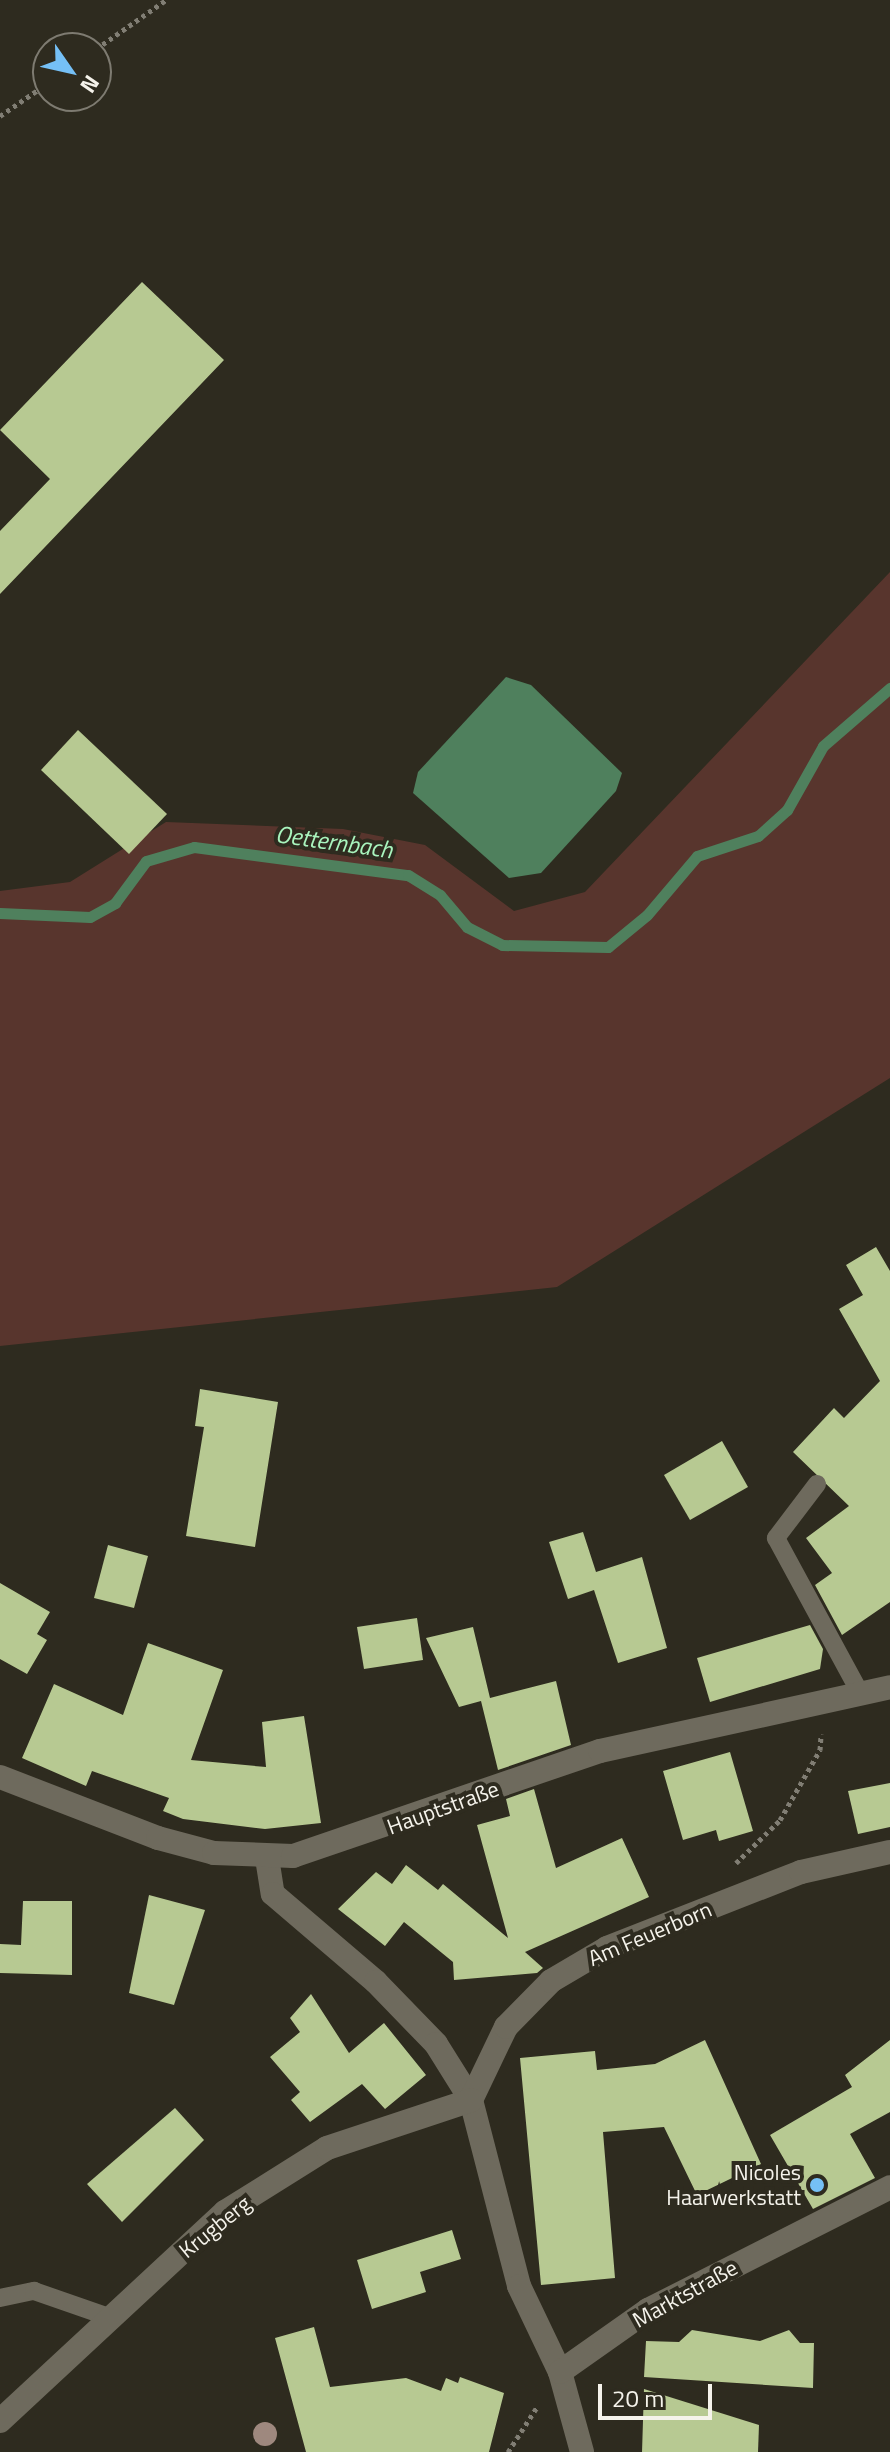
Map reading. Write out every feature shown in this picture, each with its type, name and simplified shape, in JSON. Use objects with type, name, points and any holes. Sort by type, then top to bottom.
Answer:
[{"type":"street","name":"Hauptstraße","points":[[0,1777],[158,1838],[267,1858],[347,1842],[600,1751],[890,1687]]},
{"type":"street","name":"Am Feuerborn","points":[[471,2100],[506,2027],[562,1975],[607,1948],[801,1872],[890,1852]]},
{"type":"street","points":[[267,1858],[273,1894],[376,1982],[436,2044],[471,2100],[519,2286],[560,2372],[582,2452]]},
{"type":"street","name":"Krugberg","points":[[0,2421],[225,2212],[327,2148],[471,2100]]},
{"type":"street","name":"Marktstraße","points":[[560,2372],[648,2310],[890,2187]]},
{"type":"lane","points":[[817,1484],[776,1538],[860,1693]]},
{"type":"lane","points":[[0,2298],[34,2291],[112,2318]]},
{"type":"path","points":[[112,38],[166,0]]},
{"type":"path","points":[[0,116],[32,94]]},
{"type":"path","points":[[722,1872],[780,1820],[820,1750],[814,1703]]},
{"type":"path","points":[[508,2452],[560,2372]]},
{"type":"shaded area","points":[[890,572],[890,1078],[557,1287],[0,1346],[0,891],[70,882],[166,822],[343,829],[425,845],[514,911],[585,892]]},
{"type":"shaded area","points":[[506,677],[531,685],[622,773],[616,791],[541,873],[509,878],[413,793],[418,772]]},
{"type":"building","points":[[142,282],[224,360],[0,594],[0,531],[50,479],[0,430]]},
{"type":"building","points":[[78,730],[167,814],[129,854],[41,770]]},
{"type":"building","points":[[876,1247],[890,1271],[890,1602],[842,1635],[815,1585],[832,1573],[806,1538],[849,1506],[793,1452],[834,1408],[844,1418],[880,1381],[839,1309],[863,1295],[846,1265]]},
{"type":"building","points":[[200,1389],[278,1402],[255,1547],[186,1536],[204,1427],[195,1426]]},
{"type":"building","points":[[722,1441],[748,1487],[690,1520],[664,1475]]},
{"type":"building","points":[[583,1532],[596,1572],[642,1557],[667,1648],[618,1663],[594,1590],[568,1599],[549,1542]]},
{"type":"building","points":[[108,1545],[148,1556],[134,1608],[94,1598]]},
{"type":"building","points":[[0,1583],[50,1612],[37,1634],[47,1640],[27,1674],[0,1659]]},
{"type":"building","points":[[417,1618],[423,1660],[364,1669],[357,1627]]},
{"type":"building","points":[[810,1625],[823,1649],[820,1669],[710,1702],[697,1658]]},
{"type":"building","points":[[473,1627],[490,1698],[556,1681],[571,1745],[498,1770],[481,1701],[459,1707],[426,1638]]},
{"type":"building","points":[[148,1643],[223,1670],[191,1760],[266,1767],[262,1722],[304,1716],[321,1823],[265,1829],[183,1819],[163,1811],[169,1798],[92,1771],[86,1786],[22,1758],[54,1684],[123,1715]]},
{"type":"building","points":[[730,1752],[753,1831],[719,1841],[716,1830],[683,1840],[663,1771]]},
{"type":"building","points":[[890,1783],[890,1827],[858,1834],[848,1791]]},
{"type":"building","points":[[534,1789],[556,1868],[622,1838],[649,1897],[525,1952],[543,1968],[537,1973],[454,1980],[453,1962],[404,1922],[385,1946],[338,1909],[376,1872],[392,1884],[406,1865],[438,1890],[443,1884],[508,1938],[477,1825],[510,1816],[506,1799]]},
{"type":"building","points":[[149,1895],[205,1910],[174,2005],[129,1993]]},
{"type":"building","points":[[23,1901],[72,1901],[72,1975],[0,1973],[0,1944],[21,1945]]},
{"type":"building","points":[[311,1994],[349,2053],[384,2023],[426,2075],[385,2109],[362,2084],[310,2122],[291,2100],[300,2092],[270,2057],[300,2032],[290,2018]]},
{"type":"building","points":[[705,2040],[761,2164],[697,2195],[664,2127],[603,2132],[615,2278],[541,2285],[520,2058],[595,2051],[597,2070],[655,2064]]},
{"type":"building","points":[[890,2040],[890,2112],[850,2134],[875,2178],[813,2209],[770,2135],[852,2087],[845,2075]]},
{"type":"building","points":[[175,2108],[204,2140],[122,2222],[87,2184]]},
{"type":"building","points":[[452,2230],[461,2259],[420,2272],[426,2292],[372,2309],[357,2260]]},
{"type":"building","points":[[314,2327],[330,2387],[406,2378],[441,2391],[446,2378],[458,2383],[460,2377],[504,2393],[489,2452],[306,2452],[275,2338]]},
{"type":"building","points":[[692,2330],[760,2341],[789,2330],[800,2343],[814,2343],[813,2388],[644,2377],[646,2341],[679,2342]]},
{"type":"building","points":[[644,2389],[759,2425],[758,2452],[642,2452]]},
{"type":"waterway","name":"Oetternbach","points":[[0,913],[90,917],[115,903],[146,861],[194,847],[408,875],[440,895],[467,927],[502,945],[608,947],[647,915],[697,856],[758,836],[787,810],[823,746],[890,688]]},
{"type":"place","name":"Nicoles Haarwerkstatt","points":[[817,2185]]}]
